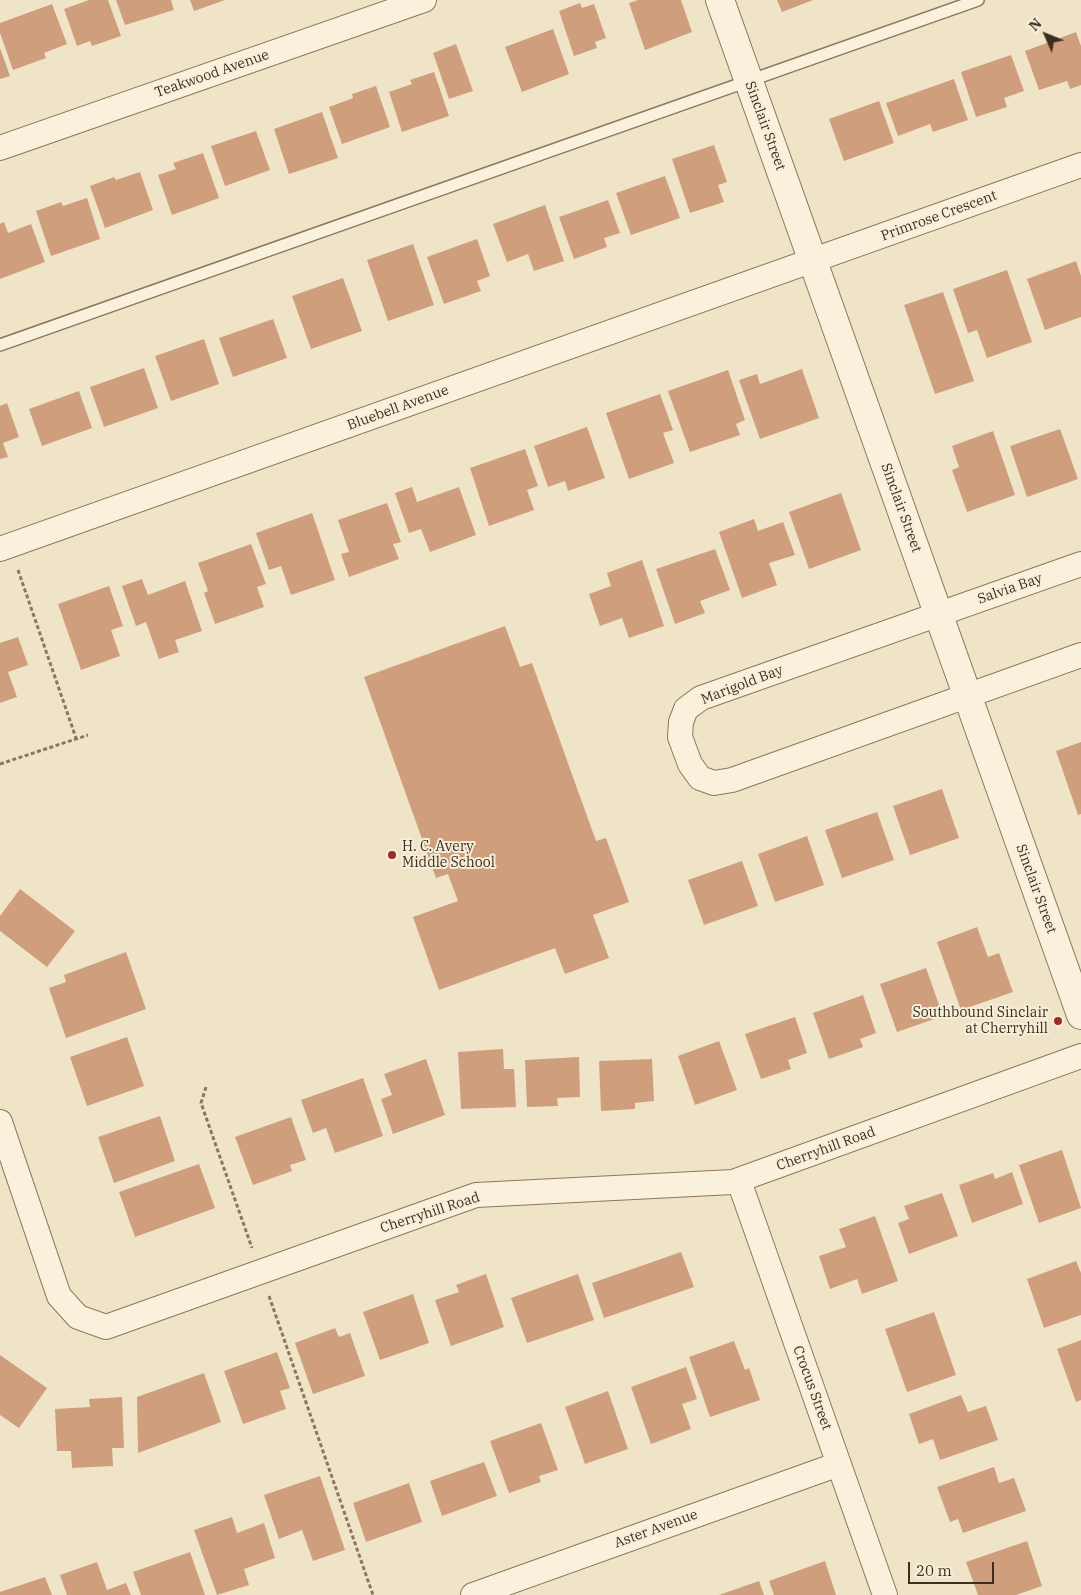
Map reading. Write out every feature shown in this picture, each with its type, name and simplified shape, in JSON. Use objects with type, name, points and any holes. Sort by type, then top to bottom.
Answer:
[{"type":"street","name":"Teakwood Avenue","points":[[0,148],[424,0]]},
{"type":"street","name":"Sinclair Street","points":[[720,0],[750,82],[804,264],[938,614],[1081,1015]]},
{"type":"street","name":"Primrose Crescent","points":[[804,264],[1081,165]]},
{"type":"street","name":"Bluebell Avenue","points":[[5,547],[804,264]]},
{"type":"street","name":"Salvia Bay","points":[[938,614],[1081,564]]},
{"type":"street","name":"Marigold Bay","points":[[938,614],[701,698],[686,709],[681,722],[680,737],[690,764],[700,778],[714,783],[732,780],[967,695]]},
{"type":"street","points":[[967,695],[1081,655]]},
{"type":"street","name":"Cherryhill Road","points":[[0,1122],[59,1296],[78,1317],[106,1327],[476,1196],[739,1180],[1081,1056]]},
{"type":"street","name":"Crocus Street","points":[[739,1180],[885,1595]]},
{"type":"street","name":"Aster Avenue","points":[[473,1595],[839,1464]]},
{"type":"lane","points":[[0,345],[978,0]]},
{"type":"path","points":[[5,547],[76,738]]},
{"type":"path","points":[[0,764],[88,735]]},
{"type":"path","points":[[206,1087],[201,1103],[373,1595]]},
{"type":"building","points":[[89,0],[108,0],[121,36],[92,46],[90,41],[77,46],[64,9]]},
{"type":"building","points":[[116,0],[171,0],[174,10],[125,25]]},
{"type":"building","points":[[190,0],[225,0],[194,11]]},
{"type":"building","points":[[638,0],[681,0],[692,32],[645,50],[629,3]]},
{"type":"building","points":[[777,0],[813,0],[782,12]]},
{"type":"building","points":[[580,3],[582,8],[594,4],[606,38],[595,42],[597,48],[574,56],[559,11]]},
{"type":"building","points":[[52,4],[67,44],[44,53],[46,58],[13,70],[0,33],[0,23]]},
{"type":"building","points":[[553,29],[569,74],[522,92],[505,47]]},
{"type":"building","points":[[1076,32],[1081,46],[1081,85],[1070,89],[1067,81],[1039,90],[1025,51]]},
{"type":"building","points":[[456,44],[473,91],[449,99],[433,53]]},
{"type":"building","points":[[0,48],[10,76],[0,79]]},
{"type":"building","points":[[1011,55],[1024,91],[1004,98],[1007,107],[976,117],[961,72]]},
{"type":"building","points":[[434,72],[449,116],[402,132],[389,92],[412,84],[410,80]]},
{"type":"building","points":[[954,79],[968,120],[933,132],[930,124],[898,136],[886,103]]},
{"type":"building","points":[[376,86],[390,127],[342,144],[329,107],[353,98],[352,94]]},
{"type":"building","points":[[879,101],[894,143],[844,161],[829,119]]},
{"type":"building","points":[[322,112],[338,158],[289,174],[274,129]]},
{"type":"building","points":[[256,131],[270,170],[225,186],[211,146]]},
{"type":"building","points":[[714,145],[727,182],[718,185],[724,202],[690,213],[672,159]]},
{"type":"building","points":[[203,153],[219,198],[172,215],[158,175],[176,169],[173,163]]},
{"type":"building","points":[[140,172],[153,210],[105,228],[90,186],[114,177],[116,180]]},
{"type":"building","points":[[665,176],[680,218],[631,235],[616,193]]},
{"type":"building","points":[[87,198],[100,239],[51,256],[36,211],[61,202],[63,206]]},
{"type":"building","points":[[608,200],[620,233],[604,238],[607,247],[574,259],[559,217]]},
{"type":"building","points":[[545,205],[564,261],[534,271],[528,254],[507,262],[493,224]]},
{"type":"building","points":[[4,222],[8,233],[31,224],[45,262],[0,279],[0,224]]},
{"type":"building","points":[[477,239],[490,276],[477,281],[481,291],[444,304],[427,257]]},
{"type":"building","points":[[413,244],[434,305],[388,321],[367,260]]},
{"type":"building","points":[[1076,261],[1081,276],[1081,317],[1045,330],[1027,279]]},
{"type":"building","points":[[1007,270],[1032,342],[987,358],[977,330],[968,333],[953,289]]},
{"type":"building","points":[[343,278],[362,331],[311,349],[292,296]]},
{"type":"building","points":[[943,292],[974,381],[935,394],[904,305]]},
{"type":"building","points":[[273,319],[287,358],[233,377],[219,338]]},
{"type":"building","points":[[204,339],[219,384],[171,401],[155,356]]},
{"type":"building","points":[[144,368],[158,408],[104,427],[90,387]]},
{"type":"building","points":[[802,369],[819,418],[760,439],[739,380],[757,374],[760,384]]},
{"type":"building","points":[[728,370],[745,420],[736,424],[740,435],[690,452],[668,391]]},
{"type":"building","points":[[79,391],[92,428],[42,446],[29,409]]},
{"type":"building","points":[[660,394],[673,430],[663,433],[674,463],[629,479],[606,413]]},
{"type":"building","points":[[7,403],[19,437],[3,443],[8,457],[0,459],[0,406]]},
{"type":"building","points":[[587,427],[605,478],[568,491],[565,481],[548,487],[534,446]]},
{"type":"building","points":[[1060,429],[1078,479],[1027,497],[1010,446]]},
{"type":"building","points":[[993,431],[1015,495],[967,512],[952,470],[959,467],[952,446]]},
{"type":"building","points":[[525,449],[538,486],[527,490],[534,510],[489,526],[470,468]]},
{"type":"building","points":[[412,487],[417,502],[459,487],[476,535],[430,552],[421,529],[409,533],[395,493]]},
{"type":"building","points":[[841,493],[861,550],[809,569],[789,512]]},
{"type":"building","points":[[387,503],[401,542],[393,544],[399,559],[349,577],[341,554],[349,552],[338,520]]},
{"type":"building","points":[[312,513],[335,580],[291,595],[281,566],[269,570],[256,533]]},
{"type":"building","points":[[754,519],[758,531],[783,522],[795,555],[769,563],[777,585],[742,598],[719,532]]},
{"type":"building","points":[[251,544],[266,584],[257,587],[264,607],[215,624],[204,593],[208,591],[198,563]]},
{"type":"building","points":[[715,549],[730,590],[700,601],[705,613],[675,624],[656,569]]},
{"type":"building","points":[[642,560],[664,626],[629,638],[622,618],[600,626],[589,594],[611,586],[607,573]]},
{"type":"building","points":[[142,579],[148,595],[185,581],[202,631],[175,640],[179,652],[159,659],[146,622],[136,626],[122,586]]},
{"type":"building","points":[[109,586],[123,626],[111,630],[120,656],[81,670],[58,604]]},
{"type":"building","points":[[505,626],[520,667],[532,663],[596,841],[606,838],[629,902],[593,915],[609,958],[565,974],[555,948],[439,990],[413,917],[458,901],[448,874],[436,878],[364,677]]},
{"type":"building","points":[[18,637],[28,665],[8,672],[17,697],[0,703],[0,643]]},
{"type":"building","points":[[1081,742],[1081,814],[1078,815],[1056,751]]},
{"type":"building","points":[[942,789],[959,838],[910,855],[893,806]]},
{"type":"building","points":[[877,812],[894,860],[842,878],[825,830]]},
{"type":"building","points":[[807,836],[824,885],[775,902],[758,854]]},
{"type":"building","points":[[742,861],[758,906],[704,925],[688,880]]},
{"type":"building","points":[[20,889],[75,931],[47,967],[0,931],[0,916]]},
{"type":"building","points":[[977,927],[988,957],[999,953],[1013,992],[961,1010],[937,942]]},
{"type":"building","points":[[126,952],[146,1009],[66,1038],[49,988],[66,982],[64,975]]},
{"type":"building","points":[[926,968],[943,1016],[897,1032],[880,984]]},
{"type":"building","points":[[863,995],[876,1033],[860,1039],[863,1047],[829,1059],[813,1013]]},
{"type":"building","points":[[795,1017],[807,1053],[788,1060],[791,1069],[761,1079],[745,1034]]},
{"type":"building","points":[[127,1037],[144,1086],[87,1106],[70,1057]]},
{"type":"building","points":[[719,1041],[737,1090],[695,1105],[678,1056]]},
{"type":"building","points":[[503,1049],[504,1069],[514,1069],[516,1107],[461,1109],[458,1052]]},
{"type":"building","points":[[579,1057],[580,1097],[557,1098],[558,1106],[527,1107],[525,1060]]},
{"type":"building","points":[[426,1059],[445,1115],[393,1134],[381,1099],[392,1095],[384,1074]]},
{"type":"building","points":[[652,1059],[654,1101],[635,1103],[635,1109],[601,1111],[599,1061]]},
{"type":"building","points":[[363,1078],[383,1136],[335,1153],[326,1128],[313,1133],[301,1100]]},
{"type":"building","points":[[160,1116],[175,1161],[114,1183],[98,1137]]},
{"type":"building","points":[[291,1117],[306,1160],[290,1165],[292,1171],[253,1185],[235,1137]]},
{"type":"building","points":[[1062,1150],[1081,1208],[1039,1223],[1019,1165]]},
{"type":"building","points":[[199,1164],[215,1208],[135,1237],[119,1192]]},
{"type":"building","points":[[1012,1172],[1023,1204],[972,1223],[959,1185],[993,1173],[995,1179]]},
{"type":"building","points":[[942,1193],[958,1236],[909,1254],[898,1223],[909,1219],[904,1206]]},
{"type":"building","points":[[875,1216],[898,1281],[862,1294],[857,1279],[830,1289],[819,1256],[846,1247],[839,1229]]},
{"type":"building","points":[[681,1252],[694,1287],[604,1318],[592,1283]]},
{"type":"building","points":[[1076,1261],[1081,1273],[1081,1315],[1044,1328],[1027,1279]]},
{"type":"building","points":[[486,1274],[504,1327],[451,1346],[435,1300],[459,1292],[456,1285]]},
{"type":"building","points":[[578,1274],[594,1320],[527,1343],[511,1298]]},
{"type":"building","points":[[413,1294],[429,1343],[380,1360],[363,1312]]},
{"type":"building","points":[[934,1312],[956,1375],[907,1392],[885,1329]]},
{"type":"building","points":[[335,1328],[339,1337],[350,1333],[365,1376],[313,1394],[295,1343]]},
{"type":"building","points":[[1081,1340],[1081,1400],[1076,1402],[1057,1349]]},
{"type":"building","points":[[734,1341],[745,1370],[749,1368],[760,1400],[710,1417],[689,1357]]},
{"type":"building","points":[[277,1352],[290,1388],[280,1391],[286,1409],[243,1424],[224,1371]]},
{"type":"building","points":[[0,1355],[47,1388],[19,1428],[0,1415]]},
{"type":"building","points":[[686,1367],[697,1399],[682,1404],[691,1429],[651,1444],[631,1387]]},
{"type":"building","points":[[204,1373],[221,1422],[138,1453],[137,1397]]},
{"type":"building","points":[[608,1391],[628,1449],[585,1464],[565,1407]]},
{"type":"building","points":[[961,1395],[968,1412],[986,1406],[998,1440],[940,1460],[933,1439],[919,1444],[909,1414]]},
{"type":"building","points":[[122,1397],[124,1448],[112,1448],[113,1466],[72,1468],[71,1451],[57,1451],[55,1409],[90,1407],[89,1399]]},
{"type":"building","points":[[541,1423],[558,1470],[539,1476],[541,1482],[509,1493],[490,1441]]},
{"type":"building","points":[[484,1462],[497,1496],[442,1516],[430,1481]]},
{"type":"building","points":[[994,1467],[999,1483],[1014,1478],[1026,1511],[963,1533],[958,1519],[950,1522],[937,1487]]},
{"type":"building","points":[[320,1476],[345,1550],[313,1561],[302,1530],[279,1539],[264,1495]]},
{"type":"building","points":[[409,1483],[422,1522],[366,1542],[353,1503]]},
{"type":"building","points":[[232,1517],[237,1533],[264,1523],[275,1558],[244,1569],[249,1585],[217,1595],[194,1530]]},
{"type":"building","points":[[1027,1541],[1042,1586],[1016,1595],[978,1595],[966,1562]]},
{"type":"building","points":[[190,1552],[205,1595],[141,1595],[133,1572]]},
{"type":"building","points":[[825,1561],[836,1595],[774,1595],[769,1581]]},
{"type":"building","points":[[97,1562],[107,1590],[126,1583],[131,1595],[67,1595],[60,1575]]},
{"type":"building","points":[[45,1577],[52,1595],[0,1595],[0,1592]]},
{"type":"building","points":[[759,1581],[764,1595],[719,1595]]},
{"type":"place","name":"H. C. Avery Middle School","points":[[392,855]]},
{"type":"place","name":"Southbound Sinclair at Cherryhill","points":[[1058,1021]]}]
